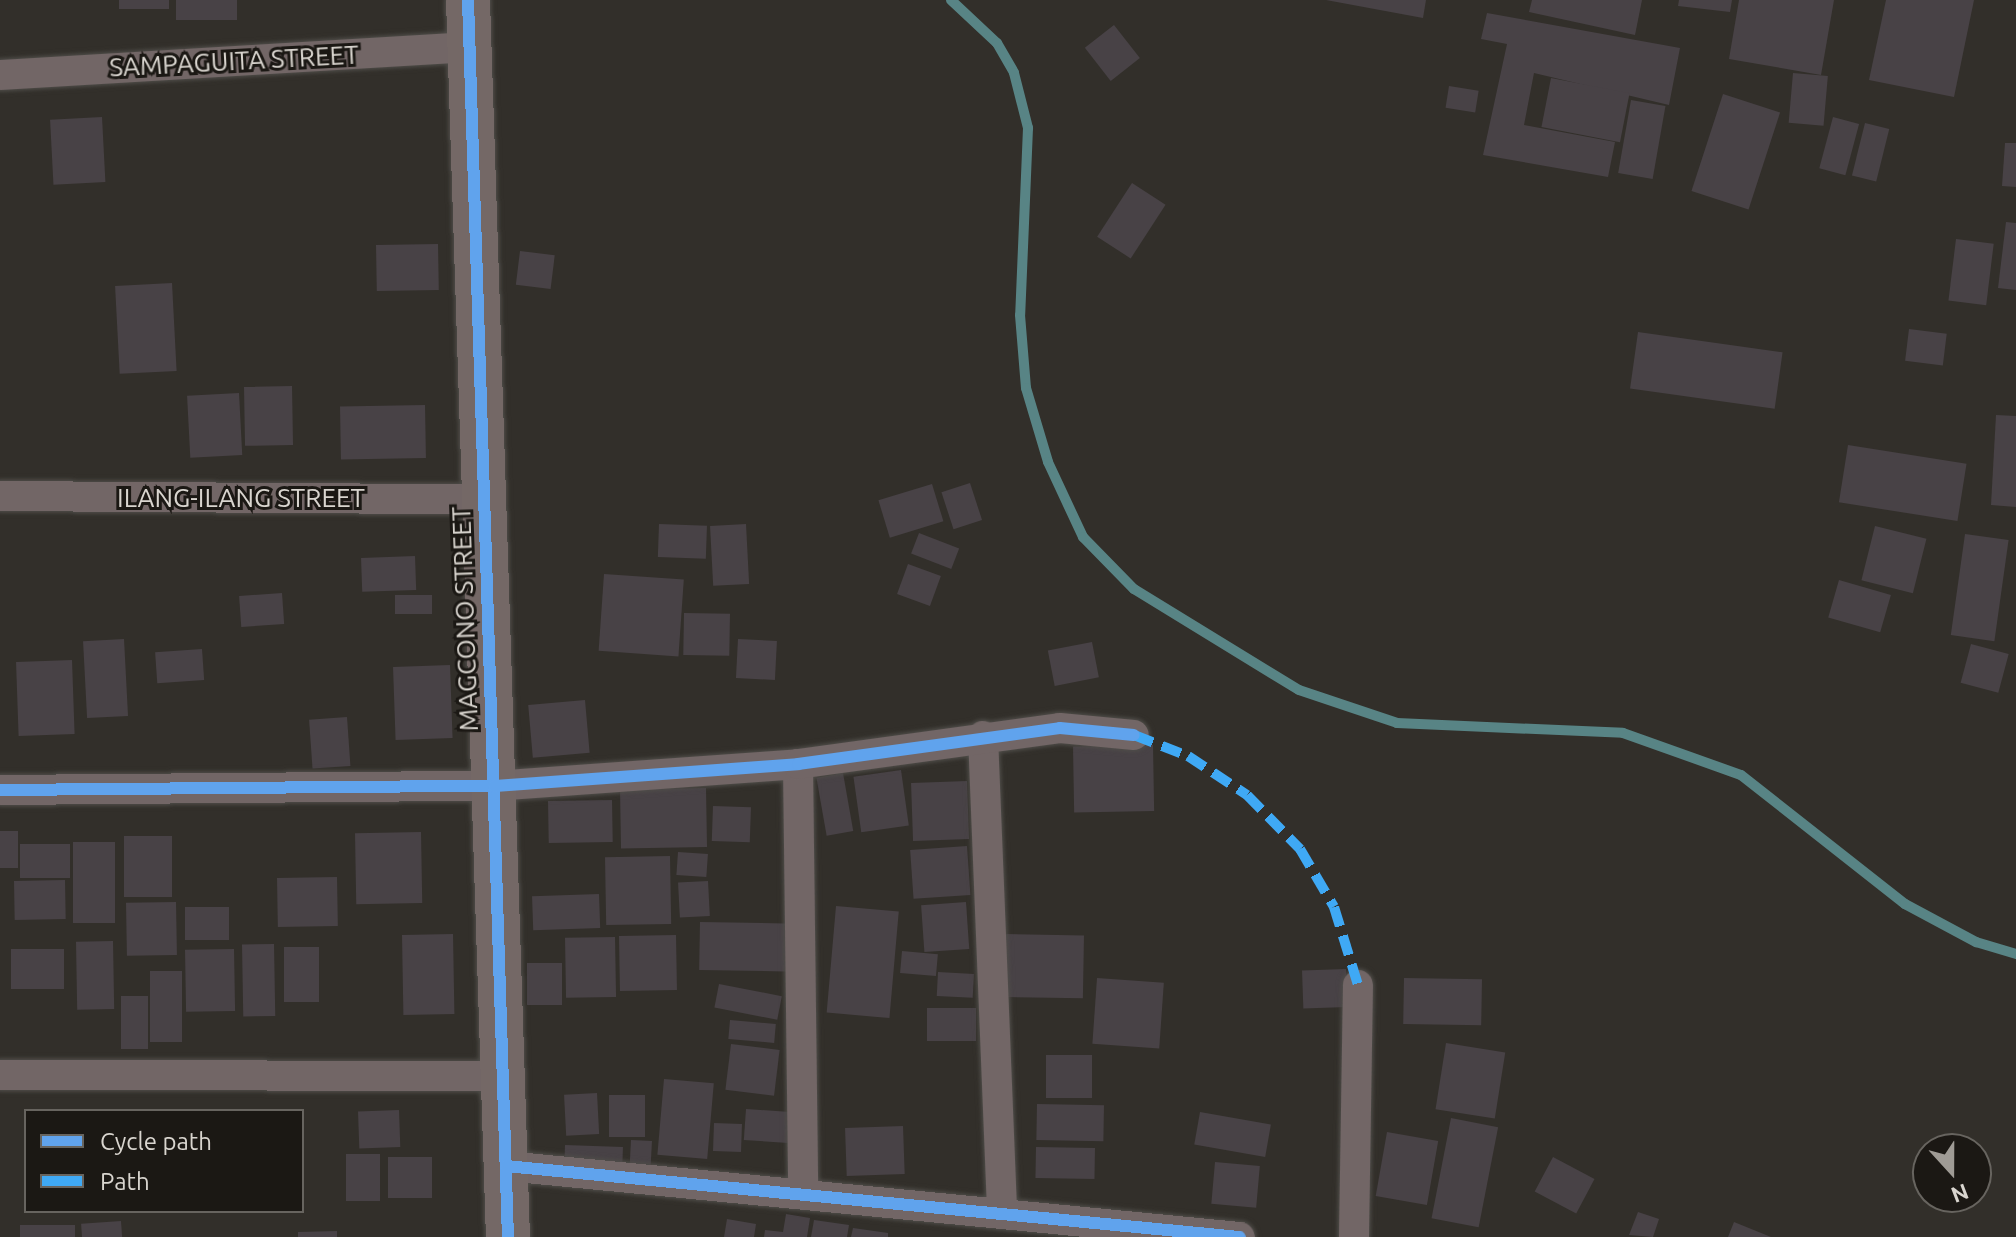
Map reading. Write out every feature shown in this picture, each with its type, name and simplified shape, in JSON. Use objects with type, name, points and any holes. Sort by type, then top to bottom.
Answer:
[{"type":"street","name":"MAGCONO STREET","points":[[468,0],[508,1237]]},
{"type":"street","name":"SAMPAGUITA STREET","points":[[0,75],[468,47]]},
{"type":"street","name":"ILANG-ILANG STREET","points":[[0,496],[483,499]]},
{"type":"street","points":[[0,790],[494,786],[798,764],[983,736],[1060,728],[1134,735]]},
{"type":"street","points":[[983,736],[1002,1212]]},
{"type":"street","points":[[798,764],[803,1191]]},
{"type":"street","points":[[1354,1237],[1358,985]]},
{"type":"street","points":[[0,1075],[504,1076]]},
{"type":"street","points":[[506,1166],[803,1191],[1240,1237]]},
{"type":"building","points":[[119,0],[169,0],[169,9],[119,9]]},
{"type":"building","points":[[176,0],[237,0],[237,20],[176,20]]},
{"type":"building","points":[[1326,0],[1426,0],[1423,18]]},
{"type":"building","points":[[1532,0],[1642,0],[1635,35],[1529,12]]},
{"type":"building","points":[[1679,0],[1732,0],[1730,12],[1678,6]]},
{"type":"building","points":[[1739,0],[1834,0],[1821,75],[1729,59]]},
{"type":"building","points":[[1886,0],[1974,0],[1954,97],[1869,80]]},
{"type":"building","points":[[1487,13],[1680,48],[1669,105],[1534,73],[1524,125],[1615,142],[1608,177],[1483,155],[1507,44],[1481,39]]},
{"type":"building","points":[[1114,25],[1140,58],[1111,81],[1085,48]]},
{"type":"building","points":[[1793,73],[1828,76],[1824,126],[1789,123]]},
{"type":"building","points":[[1551,78],[1630,93],[1620,142],[1541,127]]},
{"type":"building","points":[[1449,86],[1479,91],[1475,112],[1446,108]]},
{"type":"building","points":[[1723,94],[1780,113],[1749,210],[1691,191]]},
{"type":"building","points":[[1631,100],[1665,106],[1653,179],[1618,173]]},
{"type":"building","points":[[102,117],[105,182],[53,185],[50,120]]},
{"type":"building","points":[[1833,117],[1859,124],[1845,175],[1819,168]]},
{"type":"building","points":[[1865,123],[1889,129],[1876,181],[1852,175]]},
{"type":"building","points":[[2005,143],[2016,143],[2016,187],[2002,186]]},
{"type":"building","points":[[1132,183],[1166,205],[1131,258],[1097,237]]},
{"type":"building","points":[[2006,222],[2016,223],[2016,290],[1998,288]]},
{"type":"building","points":[[1956,239],[1994,244],[1986,305],[1948,301]]},
{"type":"building","points":[[438,244],[439,290],[377,291],[376,245]]},
{"type":"building","points":[[520,251],[555,255],[551,289],[516,285]]},
{"type":"building","points":[[172,283],[177,371],[120,374],[115,286]]},
{"type":"building","points":[[1909,329],[1947,334],[1943,365],[1905,361]]},
{"type":"building","points":[[1638,332],[1783,352],[1775,409],[1630,388]]},
{"type":"building","points":[[292,386],[293,445],[245,446],[244,387]]},
{"type":"building","points":[[239,393],[242,455],[190,458],[187,396]]},
{"type":"building","points":[[425,405],[426,458],[341,459],[340,406]]},
{"type":"building","points":[[1996,415],[2016,416],[2016,507],[1991,505]]},
{"type":"building","points":[[1848,445],[1967,464],[1957,521],[1839,502]]},
{"type":"building","points":[[970,483],[982,520],[954,529],[941,492]]},
{"type":"building","points":[[932,484],[943,521],[890,538],[878,500]]},
{"type":"building","points":[[659,524],[707,526],[706,559],[658,557]]},
{"type":"building","points":[[746,524],[749,584],[713,586],[710,526]]},
{"type":"building","points":[[1875,526],[1926,539],[1913,593],[1861,580]]},
{"type":"building","points":[[919,533],[959,548],[951,569],[911,554]]},
{"type":"building","points":[[1965,534],[2009,540],[1994,641],[1951,635]]},
{"type":"building","points":[[415,556],[416,590],[362,592],[361,558]]},
{"type":"building","points":[[908,564],[941,576],[930,606],[897,594]]},
{"type":"building","points":[[604,574],[684,580],[678,656],[599,651]]},
{"type":"building","points":[[1839,580],[1891,595],[1880,632],[1828,617]]},
{"type":"building","points":[[282,593],[284,624],[241,627],[239,596]]},
{"type":"building","points":[[395,595],[432,595],[432,614],[395,614]]},
{"type":"building","points":[[684,613],[730,614],[729,656],[683,655]]},
{"type":"building","points":[[124,639],[128,716],[87,718],[83,641]]},
{"type":"building","points":[[738,639],[777,641],[775,680],[736,678]]},
{"type":"building","points":[[1092,642],[1099,677],[1055,686],[1048,651]]},
{"type":"building","points":[[1971,644],[2009,654],[1998,693],[1961,683]]},
{"type":"building","points":[[202,649],[204,680],[157,683],[155,652]]},
{"type":"building","points":[[72,660],[75,734],[19,736],[16,662]]},
{"type":"building","points":[[450,665],[453,738],[396,740],[393,667]]},
{"type":"building","points":[[585,700],[590,753],[533,758],[528,705]]},
{"type":"building","points":[[347,717],[350,766],[313,769],[309,720]]},
{"type":"building","points":[[1153,745],[1154,811],[1074,812],[1073,746]]},
{"type":"building","points":[[901,770],[909,825],[861,832],[853,777]]},
{"type":"building","points":[[843,773],[853,831],[827,836],[816,778]]},
{"type":"building","points":[[967,781],[969,839],[913,841],[911,783]]},
{"type":"building","points":[[706,788],[707,847],[621,848],[620,790]]},
{"type":"building","points":[[612,800],[613,842],[549,843],[548,801]]},
{"type":"building","points":[[713,806],[751,807],[750,842],[712,841]]},
{"type":"building","points":[[0,831],[18,831],[18,868],[0,868]]},
{"type":"building","points":[[421,832],[422,903],[356,904],[355,833]]},
{"type":"building","points":[[124,836],[172,836],[172,897],[124,897]]},
{"type":"building","points":[[73,842],[115,842],[115,923],[73,923]]},
{"type":"building","points":[[20,844],[70,844],[70,878],[20,878]]},
{"type":"building","points":[[967,846],[970,895],[914,899],[910,850]]},
{"type":"building","points":[[678,852],[708,854],[706,877],[676,875]]},
{"type":"building","points":[[670,856],[671,924],[606,925],[605,857]]},
{"type":"building","points":[[337,877],[338,926],[278,927],[277,878]]},
{"type":"building","points":[[65,880],[66,919],[15,920],[14,881]]},
{"type":"building","points":[[708,881],[710,916],[680,918],[678,883]]},
{"type":"building","points":[[599,894],[600,928],[533,930],[532,896]]},
{"type":"building","points":[[176,902],[177,955],[127,956],[126,903]]},
{"type":"building","points":[[966,902],[969,949],[924,952],[921,905]]},
{"type":"building","points":[[836,906],[899,911],[889,1018],[827,1013]]},
{"type":"building","points":[[185,907],[229,907],[229,940],[185,940]]},
{"type":"building","points":[[700,922],[796,924],[795,972],[699,970]]},
{"type":"building","points":[[453,934],[454,1014],[403,1015],[402,935]]},
{"type":"building","points":[[1005,934],[1084,935],[1083,998],[1004,997]]},
{"type":"building","points":[[676,935],[677,990],[620,991],[619,936]]},
{"type":"building","points":[[615,937],[616,997],[566,998],[565,938]]},
{"type":"building","points":[[113,941],[114,1009],[77,1010],[76,942]]},
{"type":"building","points":[[274,944],[275,1016],[243,1017],[242,945]]},
{"type":"building","points":[[284,947],[319,947],[319,1002],[284,1002]]},
{"type":"building","points":[[11,949],[64,949],[64,989],[11,989]]},
{"type":"building","points":[[234,949],[235,1011],[186,1012],[185,950]]},
{"type":"building","points":[[902,951],[938,954],[936,976],[900,973]]},
{"type":"building","points":[[527,963],[562,963],[562,1005],[527,1005]]},
{"type":"building","points":[[1346,969],[1347,1007],[1303,1009],[1302,971]]},
{"type":"building","points":[[150,971],[182,971],[182,1042],[150,1042]]},
{"type":"building","points":[[938,972],[974,974],[973,998],[937,996]]},
{"type":"building","points":[[1097,978],[1164,983],[1159,1049],[1092,1044]]},
{"type":"building","points":[[1404,978],[1482,979],[1481,1025],[1403,1024]]},
{"type":"building","points":[[719,984],[782,996],[777,1020],[714,1008]]},
{"type":"building","points":[[121,996],[148,996],[148,1049],[121,1049]]},
{"type":"building","points":[[927,1008],[976,1008],[976,1041],[927,1041]]},
{"type":"building","points":[[730,1020],[776,1024],[774,1043],[728,1039]]},
{"type":"building","points":[[1446,1043],[1505,1052],[1495,1119],[1436,1109]]},
{"type":"building","points":[[731,1044],[780,1050],[774,1096],[725,1090]]},
{"type":"building","points":[[1046,1055],[1092,1055],[1092,1098],[1046,1098]]},
{"type":"building","points":[[664,1079],[714,1083],[707,1159],[657,1155]]},
{"type":"building","points":[[597,1093],[599,1134],[566,1136],[564,1095]]},
{"type":"building","points":[[609,1095],[645,1095],[645,1137],[609,1137]]},
{"type":"building","points":[[1037,1104],[1104,1105],[1103,1141],[1036,1140]]},
{"type":"building","points":[[746,1109],[794,1112],[792,1143],[744,1140]]},
{"type":"building","points":[[399,1110],[400,1147],[359,1148],[358,1111]]},
{"type":"building","points":[[1200,1112],[1271,1125],[1265,1157],[1194,1144]]},
{"type":"building","points":[[1451,1118],[1498,1127],[1479,1227],[1432,1218]]},
{"type":"building","points":[[714,1123],[742,1124],[741,1152],[713,1151]]},
{"type":"building","points":[[903,1126],[905,1174],[847,1176],[845,1128]]},
{"type":"building","points":[[1387,1132],[1438,1141],[1427,1205],[1376,1196]]},
{"type":"building","points":[[631,1140],[652,1141],[651,1165],[630,1164]]},
{"type":"building","points":[[565,1145],[623,1147],[622,1170],[564,1168]]},
{"type":"building","points":[[1036,1147],[1095,1148],[1094,1179],[1035,1178]]},
{"type":"building","points":[[346,1154],[380,1154],[380,1201],[346,1201]]},
{"type":"building","points":[[388,1157],[432,1157],[432,1198],[388,1198]]},
{"type":"building","points":[[1553,1157],[1594,1179],[1576,1214],[1535,1191]]},
{"type":"building","points":[[1215,1162],[1260,1166],[1256,1208],[1211,1204]]},
{"type":"building","points":[[1638,1212],[1659,1219],[1653,1237],[1629,1235]]},
{"type":"building","points":[[786,1214],[810,1218],[807,1237],[764,1237],[765,1230],[783,1232]]},
{"type":"building","points":[[727,1219],[756,1224],[754,1237],[724,1237]]},
{"type":"building","points":[[814,1220],[849,1225],[847,1237],[811,1237]]},
{"type":"building","points":[[121,1221],[122,1237],[82,1237],[81,1224]]},
{"type":"building","points":[[1734,1222],[1771,1237],[1728,1237]]},
{"type":"building","points":[[20,1225],[75,1225],[75,1237],[20,1237]]},
{"type":"building","points":[[853,1228],[888,1233],[888,1237],[851,1237]]},
{"type":"building","points":[[337,1231],[337,1237],[298,1237],[298,1232]]},
{"type":"waterway","points":[[951,0],[997,43],[1014,73],[1028,128],[1020,315],[1026,388],[1048,462],[1083,537],[1134,589],[1299,690],[1397,723],[1623,733],[1741,775],[1905,904],[1976,942],[2016,954]]},
{"type":"marked path","points":[[1134,735],[1188,756],[1247,795],[1300,849],[1334,907],[1358,985]]},
{"type":"cycle path","points":[[468,0],[508,1237]]},
{"type":"cycle path","points":[[0,790],[494,786],[798,764],[1060,728],[1134,735]]},
{"type":"cycle path","points":[[506,1166],[1240,1237]]}]
